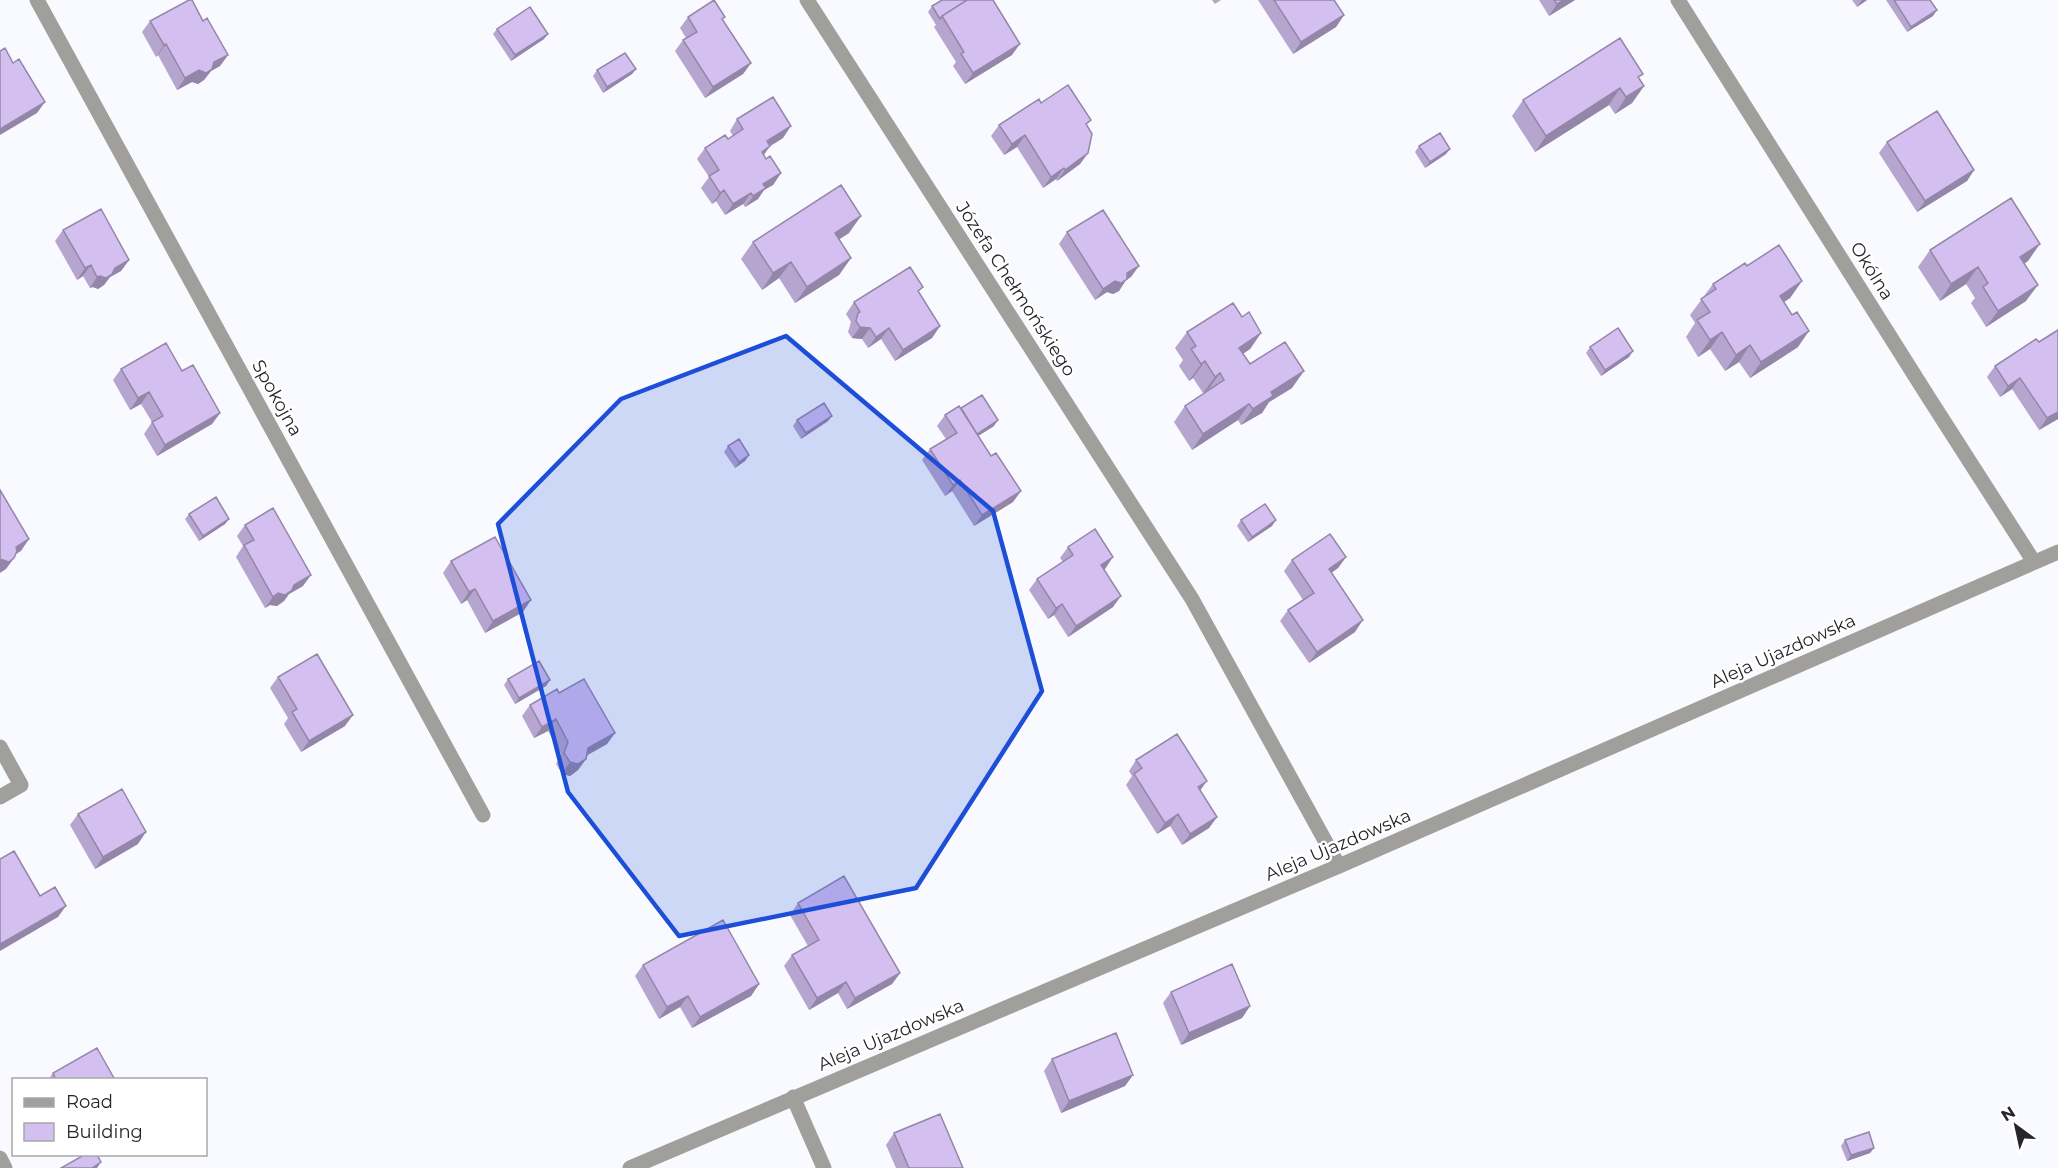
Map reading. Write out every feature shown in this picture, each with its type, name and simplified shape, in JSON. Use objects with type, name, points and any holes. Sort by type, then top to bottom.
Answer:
[{"type":"street","name":"Spokojna","points":[[37,0],[483,815]]},
{"type":"street","name":"Józefa Chełmońskiego","points":[[807,0],[1192,599],[1340,866]]},
{"type":"street","name":"Okólna","points":[[1678,0],[2034,562]]},
{"type":"street","name":"Aleja Ujazdowska","points":[[630,1168],[1340,866],[2058,552]]},
{"type":"street","points":[[0,747],[21,785],[0,797]]},
{"type":"street","points":[[793,1097],[824,1168]]},
{"type":"street","points":[[0,1158],[5,1168]]},
{"type":"highlighted area","points":[[786,336],[993,511],[1042,691],[916,888],[679,936],[568,792],[498,524],[621,399]]},
{"type":"building","points":[[192,0],[203,21],[207,18],[228,55],[214,62],[212,69],[206,73],[199,70],[185,78],[150,21]]},
{"type":"building","points":[[714,0],[725,17],[722,19],[751,63],[713,87],[683,40],[697,32],[688,17]]},
{"type":"building","points":[[942,0],[967,0],[940,19],[932,6]]},
{"type":"building","points":[[967,0],[993,0],[1020,44],[973,73],[961,54],[964,52],[942,16]]},
{"type":"building","points":[[1274,0],[1334,0],[1344,15],[1301,42]]},
{"type":"building","points":[[1894,0],[1930,0],[1937,10],[1911,27]]},
{"type":"building","points":[[530,7],[548,34],[515,55],[497,29]]},
{"type":"building","points":[[1620,38],[1643,74],[1638,77],[1644,86],[1626,97],[1620,88],[1546,136],[1523,100]]},
{"type":"building","points":[[5,48],[13,63],[19,59],[45,102],[0,129],[0,51]]},
{"type":"building","points":[[625,53],[636,69],[607,87],[597,70]]},
{"type":"building","points":[[1068,85],[1091,120],[1086,124],[1092,134],[1088,153],[1051,177],[1025,135],[1012,144],[999,125],[1039,99],[1041,103]]},
{"type":"building","points":[[773,97],[791,126],[767,141],[770,146],[762,152],[766,159],[770,156],[781,173],[763,184],[766,188],[753,196],[751,193],[733,204],[724,190],[720,193],[709,176],[719,170],[705,148],[725,135],[728,139],[743,129],[737,119]]},
{"type":"building","points":[[1937,111],[1974,170],[1925,201],[1887,142]]},
{"type":"building","points":[[1440,133],[1450,149],[1430,162],[1419,146]]},
{"type":"building","points":[[841,185],[861,216],[835,233],[851,258],[807,287],[791,262],[773,273],[753,242]]},
{"type":"building","points":[[2011,198],[2040,244],[2020,257],[2038,285],[1998,311],[1983,287],[1988,283],[1978,267],[1951,284],[1930,250]]},
{"type":"building","points":[[101,209],[129,260],[115,268],[106,278],[97,277],[91,265],[85,268],[63,230]]},
{"type":"building","points":[[1103,210],[1139,266],[1127,273],[1127,279],[1121,283],[1115,281],[1103,289],[1067,232]]},
{"type":"building","points":[[1779,245],[1802,281],[1780,296],[1792,315],[1797,312],[1809,331],[1761,362],[1750,345],[1736,355],[1722,332],[1710,340],[1697,320],[1710,312],[1701,299],[1716,289],[1713,284],[1745,263],[1747,266]]},
{"type":"building","points":[[910,267],[923,287],[918,291],[940,326],[903,350],[889,328],[876,337],[870,328],[860,327],[856,321],[860,312],[854,302]]},
{"type":"building","points":[[1233,303],[1242,317],[1249,312],[1261,333],[1239,348],[1250,364],[1285,342],[1304,371],[1271,392],[1273,396],[1253,409],[1249,404],[1203,434],[1185,406],[1224,380],[1220,373],[1215,377],[1205,361],[1201,364],[1191,349],[1196,346],[1187,332]]},
{"type":"building","points":[[1618,328],[1633,351],[1605,370],[1590,347]]},
{"type":"building","points":[[2058,330],[2058,412],[2047,418],[2020,378],[2008,386],[1995,366],[2036,339],[2039,342]]},
{"type":"building","points":[[166,343],[182,371],[193,365],[220,413],[165,445],[152,422],[163,416],[149,392],[138,398],[121,369]]},
{"type":"building","points":[[982,395],[998,420],[977,434],[961,408]]},
{"type":"building","points":[[824,403],[832,416],[806,433],[797,420]]},
{"type":"building","points":[[959,406],[991,456],[996,453],[1021,491],[982,515],[960,480],[953,485],[930,449],[957,433],[945,415]]},
{"type":"building","points":[[739,439],[749,455],[739,462],[728,446]]},
{"type":"building","points":[[0,490],[29,539],[16,547],[14,558],[9,562],[0,559]]},
{"type":"building","points":[[216,497],[229,519],[203,536],[189,514]]},
{"type":"building","points":[[1265,504],[1276,520],[1252,537],[1241,520]]},
{"type":"building","points":[[273,508],[311,575],[294,585],[292,590],[285,595],[278,593],[273,597],[244,545],[254,540],[245,525]]},
{"type":"building","points":[[1095,529],[1113,557],[1101,565],[1121,596],[1076,626],[1062,604],[1056,608],[1037,579],[1073,555],[1068,547]]},
{"type":"building","points":[[1330,534],[1346,557],[1329,569],[1363,620],[1317,652],[1288,610],[1314,593],[1292,560]]},
{"type":"building","points":[[495,537],[531,600],[493,621],[475,589],[469,592],[451,561]]},
{"type":"building","points":[[317,654],[353,715],[309,741],[292,712],[297,709],[278,677]]},
{"type":"building","points":[[539,661],[550,680],[519,698],[508,679]]},
{"type":"building","points":[[584,679],[615,733],[588,748],[586,759],[578,764],[570,762],[564,753],[568,742],[556,719],[542,727],[530,705],[557,689],[559,693]]},
{"type":"building","points":[[1177,734],[1207,781],[1198,787],[1217,817],[1190,834],[1178,814],[1165,823],[1134,774],[1142,768],[1136,760]]},
{"type":"building","points":[[122,789],[146,832],[103,857],[78,814]]},
{"type":"building","points":[[14,851],[40,896],[55,887],[66,906],[0,944],[0,859]]},
{"type":"building","points":[[844,876],[900,973],[855,998],[846,982],[817,998],[792,955],[819,940],[798,903]]},
{"type":"building","points":[[723,920],[759,984],[700,1017],[688,996],[667,1007],[643,965]]},
{"type":"building","points":[[1232,964],[1250,1006],[1189,1033],[1171,992]]},
{"type":"building","points":[[1116,1033],[1133,1075],[1069,1101],[1052,1059]]},
{"type":"building","points":[[97,1048],[114,1078],[55,1078],[53,1073]]},
{"type":"building","points":[[940,1114],[963,1168],[909,1168],[894,1133]]},
{"type":"building","points":[[1869,1132],[1874,1148],[1851,1155],[1845,1140]]},
{"type":"building","points":[[82,1156],[98,1156],[101,1162],[92,1168],[61,1168]]}]
